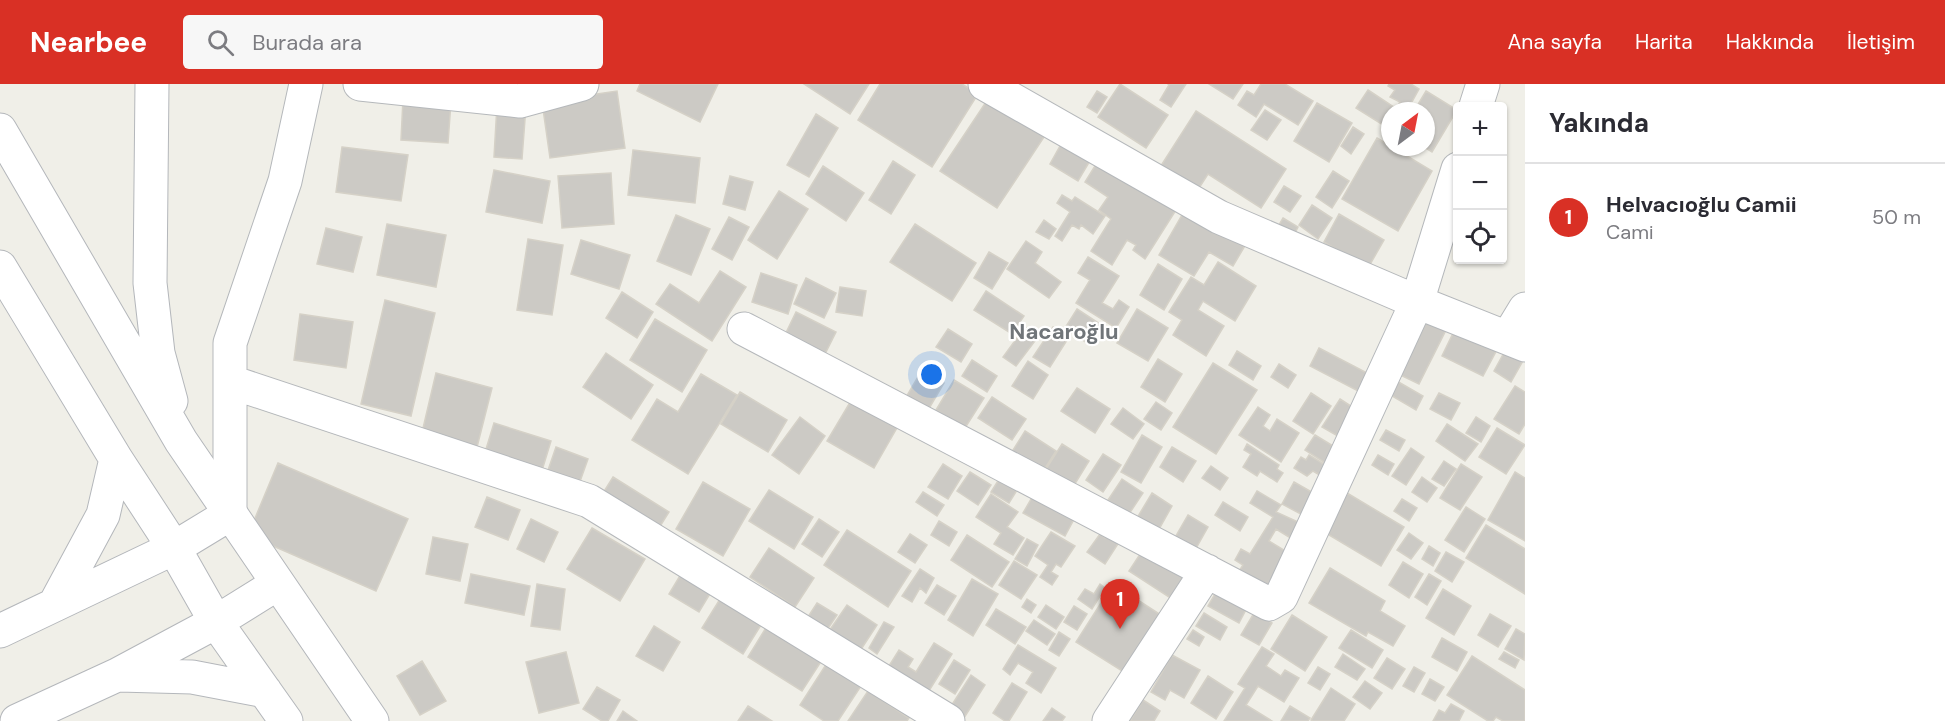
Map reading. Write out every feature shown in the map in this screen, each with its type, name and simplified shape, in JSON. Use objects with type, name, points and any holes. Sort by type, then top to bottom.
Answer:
[{"type":"street","points":[[152,84],[150,283],[158,353],[181,441]]},
{"type":"street","points":[[230,514],[230,343],[285,181],[306,84]]},
{"type":"street","points":[[360,84],[520,101],[582,84]]},
{"type":"street","points":[[985,84],[1219,217],[1417,302],[1516,341],[1525,309]]},
{"type":"street","points":[[1477,102],[1483,84]]},
{"type":"street","points":[[0,130],[181,441],[372,721]]},
{"type":"street","points":[[744,329],[1269,604],[1281,597],[1417,302],[1453,185]]},
{"type":"street","points":[[0,267],[116,459],[174,548],[216,622],[286,721]]},
{"type":"street","points":[[231,382],[590,501],[948,721]]},
{"type":"street","points":[[55,604],[104,515],[116,459]]},
{"type":"street","points":[[0,631],[174,548],[230,514]]},
{"type":"street","points":[[1109,721],[1207,571]]},
{"type":"street","points":[[27,719],[117,675],[216,622],[277,584]]},
{"type":"street","points":[[117,675],[192,677],[265,691]]},
{"type":"building","points":[[640,84],[718,84],[700,122],[637,91]]},
{"type":"building","points":[[804,84],[869,84],[850,114]]},
{"type":"building","points":[[880,84],[962,84],[978,94],[932,167],[858,120]]},
{"type":"building","points":[[1120,84],[1168,115],[1146,148],[1098,117]]},
{"type":"building","points":[[1168,84],[1186,84],[1171,107],[1160,100]]},
{"type":"building","points":[[1209,84],[1243,84],[1233,99]]},
{"type":"building","points":[[1261,84],[1285,84],[1313,101],[1298,125],[1264,104],[1256,117],[1238,105],[1247,91],[1254,95]]},
{"type":"building","points":[[1389,84],[1411,84],[1419,89],[1412,102],[1400,102],[1390,97],[1395,90],[1388,86]]},
{"type":"building","points":[[1368,90],[1386,102],[1381,102],[1381,124],[1356,108]]},
{"type":"building","points":[[617,91],[625,148],[550,158],[542,102]]},
{"type":"building","points":[[1097,91],[1107,97],[1097,113],[1087,107]]},
{"type":"building","points":[[1426,91],[1453,108],[1453,117],[1435,147],[1435,102],[1419,102]]},
{"type":"building","points":[[990,96],[1046,134],[997,208],[940,171]]},
{"type":"building","points":[[403,99],[451,102],[448,143],[401,140]]},
{"type":"building","points":[[1317,103],[1352,123],[1329,162],[1294,141]]},
{"type":"building","points":[[497,105],[526,106],[522,159],[494,157]]},
{"type":"building","points":[[1265,110],[1281,120],[1267,140],[1251,130]]},
{"type":"building","points":[[1196,111],[1286,169],[1261,208],[1208,174],[1192,199],[1155,175]]},
{"type":"building","points":[[816,114],[838,128],[809,177],[787,165]]},
{"type":"building","points":[[1353,127],[1364,134],[1351,154],[1341,146]]},
{"type":"building","points":[[1065,137],[1094,154],[1078,181],[1050,164]]},
{"type":"building","points":[[1377,138],[1381,140],[1381,156],[1407,156],[1432,171],[1398,231],[1342,199]]},
{"type":"building","points":[[342,147],[408,155],[401,201],[336,192]]},
{"type":"building","points":[[633,150],[700,158],[695,203],[628,195]]},
{"type":"building","points":[[893,161],[915,175],[891,214],[869,200]]},
{"type":"building","points":[[1098,161],[1176,210],[1145,259],[1133,250],[1136,245],[1127,240],[1112,265],[1091,251],[1111,219],[1099,210],[1108,197],[1085,182]]},
{"type":"building","points":[[823,166],[864,193],[846,221],[806,194]]},
{"type":"building","points":[[494,170],[550,181],[542,223],[486,212]]},
{"type":"building","points":[[1333,171],[1349,181],[1332,208],[1316,197]]},
{"type":"building","points":[[611,173],[614,224],[562,228],[558,176]]},
{"type":"building","points":[[730,176],[753,182],[745,210],[723,204]]},
{"type":"building","points":[[1284,186],[1301,196],[1290,212],[1274,202]]},
{"type":"building","points":[[779,191],[808,209],[777,259],[748,240]]},
{"type":"building","points":[[1062,195],[1072,201],[1075,197],[1105,216],[1093,234],[1081,225],[1079,229],[1072,225],[1062,241],[1055,236],[1070,212],[1057,203]]},
{"type":"building","points":[[1312,205],[1332,218],[1318,239],[1299,225]]},
{"type":"building","points":[[1186,208],[1246,244],[1233,266],[1209,252],[1194,276],[1159,255]]},
{"type":"building","points":[[1339,214],[1384,240],[1368,268],[1324,242]]},
{"type":"building","points":[[676,215],[710,229],[691,275],[657,261]]},
{"type":"building","points":[[729,217],[749,227],[732,260],[712,249]]},
{"type":"building","points":[[1283,218],[1298,227],[1295,233],[1273,235]]},
{"type":"building","points":[[1044,220],[1056,229],[1049,239],[1036,232]]},
{"type":"building","points":[[387,224],[446,235],[436,287],[377,275]]},
{"type":"building","points":[[915,224],[976,263],[952,301],[890,262]]},
{"type":"building","points":[[326,228],[362,237],[353,272],[317,264]]},
{"type":"building","points":[[528,239],[563,245],[552,315],[517,310]]},
{"type":"building","points":[[581,240],[630,255],[619,289],[571,274]]},
{"type":"building","points":[[1026,241],[1042,252],[1035,263],[1061,282],[1049,298],[1007,269]]},
{"type":"building","points":[[989,252],[1008,263],[992,289],[974,278]]},
{"type":"building","points":[[1088,257],[1119,276],[1102,303],[1113,309],[1119,300],[1129,307],[1116,328],[1076,303],[1090,280],[1078,273]]},
{"type":"building","points":[[1218,262],[1256,286],[1235,321],[1203,301],[1198,310],[1224,326],[1206,356],[1173,335],[1182,320],[1169,312],[1191,277],[1204,285]]},
{"type":"building","points":[[1158,264],[1182,279],[1164,310],[1140,295]]},
{"type":"building","points":[[720,271],[746,287],[712,341],[656,304],[670,284],[699,303]]},
{"type":"building","points":[[761,273],[797,285],[788,314],[752,302]]},
{"type":"building","points":[[806,278],[836,293],[824,318],[794,304]]},
{"type":"building","points":[[840,287],[866,291],[862,316],[836,312]]},
{"type":"building","points":[[986,291],[1024,316],[1012,334],[974,310]]},
{"type":"building","points":[[622,292],[653,312],[637,338],[606,318]]},
{"type":"building","points":[[385,300],[435,313],[411,416],[361,404]]},
{"type":"building","points":[[1077,309],[1100,324],[1087,343],[1065,328]]},
{"type":"building","points":[[1137,309],[1168,328],[1148,361],[1117,343]]},
{"type":"building","points":[[796,312],[836,332],[823,358],[783,339]]},
{"type":"building","points":[[300,314],[353,322],[346,368],[294,360]]},
{"type":"building","points":[[1423,318],[1446,330],[1419,384],[1396,373]]},
{"type":"building","points":[[655,319],[707,350],[682,392],[630,360]]},
{"type":"building","points":[[1458,323],[1500,344],[1483,376],[1442,356]]},
{"type":"building","points":[[1025,327],[1038,337],[1016,366],[1003,357]]},
{"type":"building","points":[[1053,327],[1069,337],[1050,367],[1033,357]]},
{"type":"building","points":[[948,329],[972,344],[961,362],[936,347]]},
{"type":"building","points":[[1319,348],[1371,375],[1362,393],[1310,366]]},
{"type":"building","points":[[1506,349],[1524,359],[1511,382],[1494,371]]},
{"type":"building","points":[[1237,351],[1261,366],[1253,380],[1229,365]]},
{"type":"building","points":[[606,353],[653,385],[631,419],[583,387]]},
{"type":"building","points":[[1158,359],[1182,374],[1165,402],[1141,387]]},
{"type":"building","points":[[972,360],[997,376],[987,392],[962,376]]},
{"type":"building","points":[[1028,361],[1048,375],[1033,399],[1012,386]]},
{"type":"building","points":[[1213,363],[1257,390],[1216,454],[1173,427]]},
{"type":"building","points":[[1279,364],[1296,375],[1288,388],[1271,377]]},
{"type":"building","points":[[922,370],[944,383],[924,417],[902,404]]},
{"type":"building","points":[[436,373],[492,388],[475,455],[420,441]]},
{"type":"building","points":[[701,374],[737,395],[688,474],[632,440],[657,399],[678,412]]},
{"type":"building","points":[[954,380],[984,398],[965,428],[936,410]]},
{"type":"building","points":[[1395,380],[1423,396],[1416,410],[1387,393]]},
{"type":"building","points":[[1515,386],[1525,392],[1525,424],[1519,434],[1494,419]]},
{"type":"building","points":[[1077,388],[1110,409],[1095,433],[1061,411]]},
{"type":"building","points":[[740,392],[787,420],[768,452],[721,424]]},
{"type":"building","points":[[1311,393],[1331,406],[1313,434],[1293,421]]},
{"type":"building","points":[[1439,393],[1460,403],[1451,420],[1430,409]]},
{"type":"building","points":[[992,397],[1026,419],[1012,440],[978,418]]},
{"type":"building","points":[[852,399],[898,426],[874,468],[827,441]]},
{"type":"building","points":[[1340,399],[1360,412],[1343,439],[1322,427]]},
{"type":"building","points":[[1156,402],[1172,413],[1161,430],[1144,419]]},
{"type":"building","points":[[1258,407],[1270,415],[1263,426],[1270,431],[1277,419],[1299,433],[1281,462],[1239,435]]},
{"type":"building","points":[[1123,408],[1144,424],[1133,439],[1111,424]]},
{"type":"building","points":[[800,417],[825,436],[799,474],[772,455]]},
{"type":"building","points":[[1476,417],[1490,426],[1481,442],[1466,433]]},
{"type":"building","points":[[494,423],[551,441],[540,477],[483,459]]},
{"type":"building","points":[[1447,424],[1478,444],[1465,461],[1436,441]]},
{"type":"building","points":[[1497,428],[1525,445],[1506,474],[1479,457]]},
{"type":"building","points":[[1386,430],[1405,440],[1399,451],[1380,440]]},
{"type":"building","points":[[1025,431],[1056,451],[1039,478],[1008,458]]},
{"type":"building","points":[[1142,435],[1162,447],[1141,483],[1121,472]]},
{"type":"building","points":[[1315,435],[1343,452],[1333,468],[1305,450]]},
{"type":"building","points":[[1062,444],[1089,461],[1073,487],[1046,469]]},
{"type":"building","points":[[1247,444],[1279,465],[1277,469],[1283,473],[1277,482],[1260,471],[1257,476],[1243,467],[1251,454],[1244,450]]},
{"type":"building","points":[[556,447],[588,459],[578,487],[546,476]]},
{"type":"building","points":[[1172,447],[1196,461],[1183,482],[1160,467]]},
{"type":"building","points":[[1411,448],[1424,457],[1406,485],[1392,476]]},
{"type":"building","points":[[1103,454],[1121,465],[1103,492],[1086,480]]},
{"type":"building","points":[[1309,455],[1332,469],[1326,479],[1313,471],[1307,476],[1294,468],[1301,457],[1306,460]]},
{"type":"building","points":[[1378,455],[1394,464],[1388,475],[1372,465]]},
{"type":"building","points":[[1444,461],[1456,469],[1444,486],[1432,479]]},
{"type":"building","points":[[278,463],[408,519],[376,591],[248,535]]},
{"type":"building","points":[[943,464],[962,476],[948,499],[928,487]]},
{"type":"building","points":[[1461,464],[1482,477],[1460,510],[1440,498]]},
{"type":"building","points":[[1211,466],[1228,478],[1220,490],[1202,478]]},
{"type":"building","points":[[1006,468],[1024,479],[1009,503],[991,492]]},
{"type":"building","points":[[970,472],[991,485],[978,505],[957,491]]},
{"type":"building","points":[[1515,472],[1525,478],[1525,541],[1488,520]]},
{"type":"building","points":[[613,477],[669,512],[654,536],[598,501]]},
{"type":"building","points":[[1422,477],[1437,488],[1427,502],[1412,492]]},
{"type":"building","points":[[1122,479],[1143,493],[1129,514],[1108,500]]},
{"type":"building","points":[[703,482],[750,509],[723,556],[676,529]]},
{"type":"building","points":[[1294,482],[1324,499],[1312,520],[1282,504]]},
{"type":"building","points":[[1038,487],[1079,510],[1065,536],[1023,513]]},
{"type":"building","points":[[769,490],[813,517],[794,549],[749,521]]},
{"type":"building","points":[[1257,491],[1281,505],[1276,512],[1307,526],[1297,542],[1276,529],[1269,541],[1292,555],[1268,596],[1236,576],[1243,565],[1235,560],[1241,549],[1250,554],[1273,517],[1250,503]]},
{"type":"building","points":[[923,492],[944,505],[937,516],[916,502]]},
{"type":"building","points":[[1152,493],[1172,506],[1158,531],[1137,518]]},
{"type":"building","points":[[1347,493],[1404,527],[1381,566],[1324,532]]},
{"type":"building","points":[[991,494],[1018,512],[1007,527],[1024,538],[1013,555],[994,544],[1001,533],[976,517]]},
{"type":"building","points":[[487,497],[520,510],[508,540],[475,527]]},
{"type":"building","points":[[1402,499],[1417,508],[1409,521],[1394,511]]},
{"type":"building","points":[[1223,502],[1248,517],[1240,531],[1215,515]]},
{"type":"building","points":[[1466,507],[1485,519],[1464,552],[1445,540]]},
{"type":"building","points":[[1188,515],[1208,527],[1190,559],[1169,548]]},
{"type":"building","points":[[531,519],[558,532],[544,562],[517,549]]},
{"type":"building","points":[[819,519],[839,532],[822,557],[802,544]]},
{"type":"building","points":[[939,521],[957,532],[949,546],[931,535]]},
{"type":"building","points":[[1486,525],[1525,549],[1525,594],[1466,558]]},
{"type":"building","points":[[592,528],[645,559],[620,601],[567,569]]},
{"type":"building","points":[[847,530],[911,571],[888,607],[824,565]]},
{"type":"building","points":[[1051,532],[1075,546],[1061,567],[1056,564],[1051,572],[1058,576],[1052,585],[1040,577],[1048,565],[1035,556]]},
{"type":"building","points":[[1109,532],[1125,533],[1105,564],[1087,552],[1100,534],[1105,538]]},
{"type":"building","points":[[1409,533],[1423,543],[1411,559],[1397,550]]},
{"type":"building","points":[[910,534],[927,545],[915,563],[898,552]]},
{"type":"building","points":[[967,535],[1009,562],[992,587],[951,560]]},
{"type":"building","points":[[433,537],[468,544],[460,581],[426,574]]},
{"type":"building","points":[[1027,539],[1038,545],[1027,566],[1015,559]]},
{"type":"building","points":[[1148,542],[1191,569],[1172,599],[1129,571]]},
{"type":"building","points":[[1429,546],[1440,553],[1433,566],[1422,559]]},
{"type":"building","points":[[769,548],[814,578],[795,607],[750,577]]},
{"type":"building","points":[[1446,552],[1464,562],[1452,582],[1435,571]]},
{"type":"building","points":[[1014,561],[1037,575],[1021,599],[999,585]]},
{"type":"building","points":[[1403,562],[1423,574],[1409,598],[1389,585]]},
{"type":"building","points":[[1330,568],[1385,601],[1380,611],[1405,626],[1393,646],[1368,632],[1366,636],[1309,603]]},
{"type":"building","points":[[920,569],[934,578],[926,593],[920,588],[912,602],[902,596]]},
{"type":"building","points":[[471,574],[530,586],[524,615],[465,603]]},
{"type":"building","points":[[681,574],[711,592],[699,612],[669,594]]},
{"type":"building","points":[[1429,574],[1441,581],[1427,605],[1415,597]]},
{"type":"building","points":[[972,579],[998,594],[973,636],[948,620]]},
{"type":"building","points":[[537,584],[565,589],[560,630],[531,626]]},
{"type":"building","points":[[1100,584],[1105,588],[1092,609],[1078,599],[1085,589],[1094,594]]},
{"type":"building","points":[[1113,584],[1164,617],[1127,674],[1076,642]]},
{"type":"building","points":[[937,585],[956,596],[944,615],[925,603]]},
{"type":"building","points":[[1220,585],[1250,602],[1239,623],[1208,606]]},
{"type":"building","points":[[1443,589],[1471,606],[1454,635],[1426,618]]},
{"type":"building","points":[[720,599],[761,625],[743,654],[702,628]]},
{"type":"building","points":[[1027,599],[1036,605],[1031,613],[1022,607]]},
{"type":"building","points":[[817,603],[837,615],[823,636],[804,623]]},
{"type":"building","points":[[847,605],[877,625],[860,651],[829,631]]},
{"type":"building","points":[[1046,605],[1064,617],[1056,629],[1038,617]]},
{"type":"building","points":[[1074,606],[1087,614],[1077,630],[1064,622]]},
{"type":"building","points":[[996,609],[1026,627],[1015,644],[986,625]]},
{"type":"building","points":[[1204,613],[1227,627],[1220,640],[1196,626]]},
{"type":"building","points":[[1254,613],[1272,623],[1259,645],[1241,635]]},
{"type":"building","points":[[1490,614],[1511,626],[1498,647],[1478,635]]},
{"type":"building","points":[[1292,615],[1327,637],[1305,671],[1271,649]]},
{"type":"building","points":[[1034,620],[1055,634],[1047,645],[1026,631]]},
{"type":"building","points":[[884,622],[894,627],[877,654],[869,648]]},
{"type":"building","points":[[654,626],[680,642],[663,671],[636,656]]},
{"type":"building","points":[[767,626],[822,660],[802,691],[748,657]]},
{"type":"building","points":[[1516,629],[1525,634],[1524,660],[1505,649]]},
{"type":"building","points":[[1193,630],[1204,637],[1199,646],[1187,639]]},
{"type":"building","points":[[1351,630],[1383,650],[1372,668],[1339,648]]},
{"type":"building","points":[[1059,632],[1070,639],[1059,656],[1049,650]]},
{"type":"building","points":[[1442,638],[1467,652],[1457,671],[1432,657]]},
{"type":"building","points":[[934,643],[952,654],[922,702],[882,677],[899,650],[913,659],[908,667],[916,672]]},
{"type":"building","points":[[1018,645],[1056,668],[1041,693],[1026,683],[1033,672],[1018,663],[1010,675],[1003,669]]},
{"type":"building","points":[[1262,647],[1274,654],[1266,666],[1281,676],[1285,670],[1299,678],[1284,702],[1258,686],[1246,705],[1272,721],[1224,721],[1245,688],[1238,684]]},
{"type":"building","points":[[566,652],[579,703],[539,713],[526,662]]},
{"type":"building","points":[[1504,652],[1519,660],[1515,668],[1499,659]]},
{"type":"building","points":[[1343,654],[1365,669],[1357,680],[1335,667]]},
{"type":"building","points":[[1172,655],[1200,670],[1184,698],[1170,690],[1165,700],[1151,692]]},
{"type":"building","points":[[1472,656],[1525,690],[1525,721],[1503,721],[1496,717],[1493,721],[1488,721],[1447,695]]},
{"type":"building","points":[[1387,658],[1405,669],[1392,689],[1374,678]]},
{"type":"building","points":[[954,660],[970,670],[955,694],[939,684]]},
{"type":"building","points":[[422,661],[446,701],[420,715],[397,676]]},
{"type":"building","points":[[827,663],[861,686],[838,721],[824,721],[800,705]]},
{"type":"building","points":[[1318,667],[1330,674],[1320,690],[1308,683]]},
{"type":"building","points":[[1414,667],[1425,673],[1414,692],[1403,686]]},
{"type":"building","points":[[971,675],[985,685],[962,721],[946,714]]},
{"type":"building","points":[[1208,676],[1233,692],[1216,719],[1191,703]]},
{"type":"building","points":[[1430,679],[1444,687],[1435,701],[1422,694]]},
{"type":"building","points":[[1365,681],[1382,693],[1370,709],[1353,697]]},
{"type":"building","points":[[1012,683],[1027,692],[1009,721],[1005,721],[993,713]]},
{"type":"building","points":[[597,687],[620,700],[608,721],[602,721],[583,709]]},
{"type":"building","points":[[1331,688],[1355,704],[1344,721],[1311,720]]},
{"type":"building","points":[[868,691],[909,718],[907,721],[848,721]]},
{"type":"building","points":[[1143,700],[1160,711],[1154,721],[1130,721]]},
{"type":"building","points":[[1451,704],[1464,711],[1459,721],[1433,721],[1439,710],[1445,713]]},
{"type":"building","points":[[748,706],[772,721],[738,721]]},
{"type":"building","points":[[1290,706],[1310,718],[1308,721],[1281,721]]},
{"type":"building","points":[[1052,708],[1065,717],[1062,721],[1043,721]]},
{"type":"building","points":[[623,711],[637,721],[617,721]]},
{"type":"place","name":"Helvacıoğlu Camii","points":[[1120,629]]},
{"type":"district","name":"Nacaroğlu","points":[[1064,331]]}]
